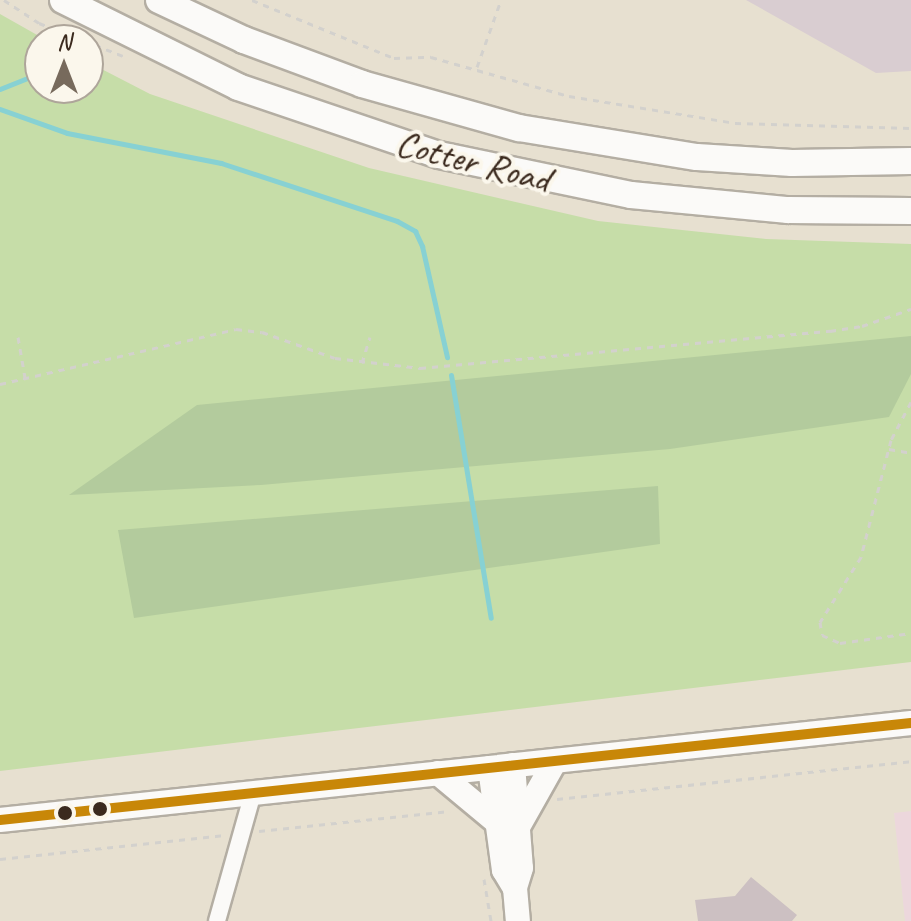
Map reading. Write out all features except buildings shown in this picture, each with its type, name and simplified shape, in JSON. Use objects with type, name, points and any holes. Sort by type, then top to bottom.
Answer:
[{"type":"main road","name":"Cotter Road","points":[[63,0],[238,87],[439,155],[631,195],[788,210],[911,211]]},
{"type":"main road","name":"Cotter Road","points":[[159,0],[244,40],[348,79],[519,128],[697,157],[792,163],[911,161]]},
{"type":"main road","points":[[0,820],[911,723]]},
{"type":"main road","points":[[508,824],[555,761]]},
{"type":"main road","points":[[501,766],[508,824],[504,870],[515,888],[518,921]]},
{"type":"main road","points":[[438,773],[508,824]]},
{"type":"street","points":[[217,921],[253,793]]},
{"type":"path","points":[[252,0],[394,58],[423,56],[477,67],[569,96],[735,123],[911,128]]},
{"type":"path","points":[[477,67],[501,0]]},
{"type":"path","points":[[0,384],[236,329],[362,363],[451,366],[830,331],[862,326],[911,309]]},
{"type":"path","points":[[18,337],[25,377]]},
{"type":"path","points":[[362,363],[370,337]]},
{"type":"path","points":[[911,402],[889,449],[861,557],[820,622],[822,635],[840,643],[911,633]]},
{"type":"path","points":[[889,449],[911,453]]},
{"type":"shaded area","points":[[746,0],[911,0],[911,71],[876,73]]},
{"type":"shaded area","points":[[911,811],[911,921],[905,921],[894,813]]},
{"type":"green space","points":[[0,14],[24,28],[24,104],[104,104],[104,70],[150,94],[369,168],[598,221],[766,239],[911,244],[911,662],[0,771]]},
{"type":"green space","points":[[911,336],[911,374],[889,417],[670,449],[261,485],[69,495],[197,405]]},
{"type":"green space","points":[[658,486],[660,544],[134,618],[118,530]]},
{"type":"waterway","points":[[0,89],[24,79]]},
{"type":"waterway","points":[[0,109],[67,133],[221,163],[397,221],[415,231],[422,246],[447,357]]},
{"type":"waterway","points":[[451,375],[491,618]]},
{"type":"transit line","points":[[0,820],[911,723]]}]
